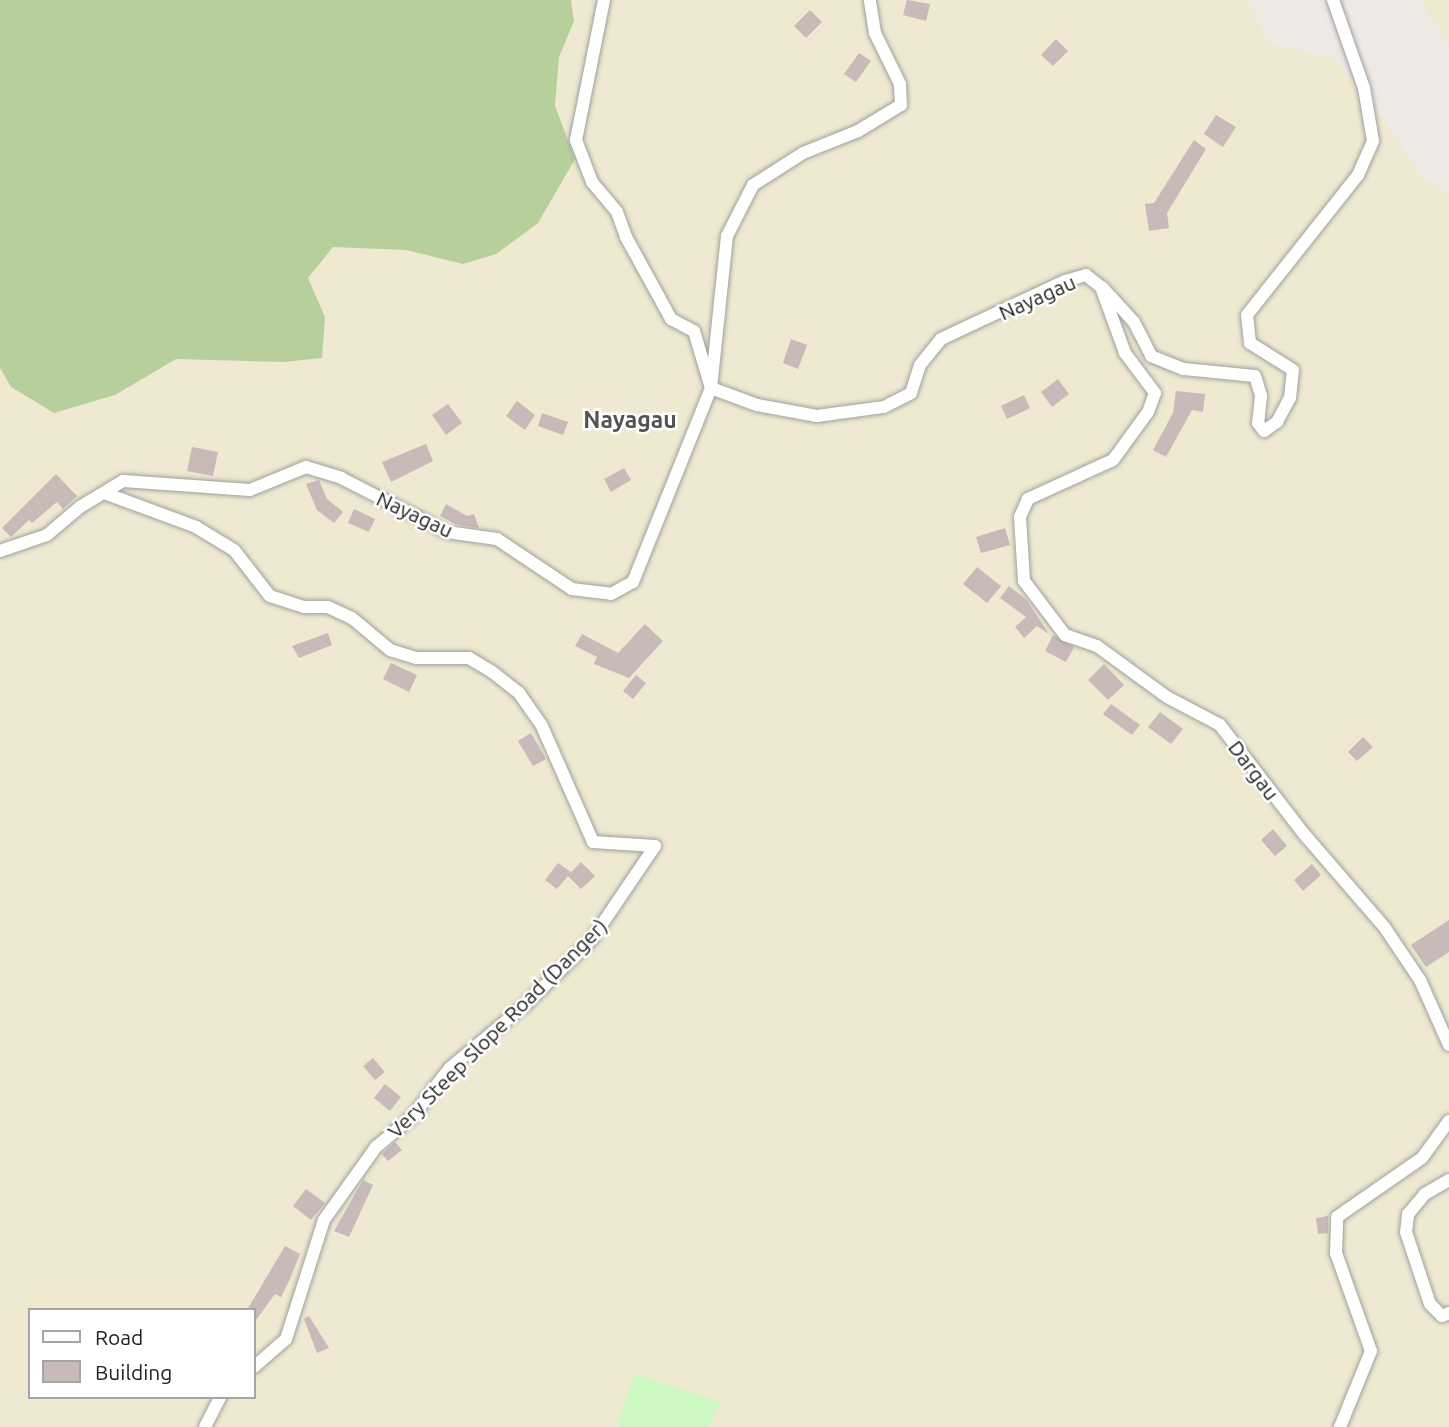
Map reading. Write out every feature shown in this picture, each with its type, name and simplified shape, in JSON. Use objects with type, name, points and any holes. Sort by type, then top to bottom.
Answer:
[{"type":"street","points":[[604,0],[576,139],[592,182],[617,212],[626,237],[671,319],[694,331],[711,388]]},
{"type":"street","name":"Nayagau","points":[[0,551],[47,536],[80,506],[107,494],[123,481],[250,490],[306,467],[341,478],[447,532],[496,539],[572,589],[611,594],[633,582],[711,388],[727,236],[753,185],[803,153],[858,131],[901,105],[900,84],[875,33],[870,0]]},
{"type":"street","points":[[1101,287],[1134,322],[1151,356],[1184,369],[1255,376],[1261,396],[1258,423],[1264,431],[1277,422],[1290,398],[1293,370],[1250,343],[1247,315],[1359,175],[1373,141],[1364,88],[1333,0]]},
{"type":"street","name":"Nayagau","points":[[711,388],[757,405],[817,416],[884,407],[911,393],[920,366],[941,339],[1065,281],[1086,275],[1101,287],[1125,353],[1155,393],[1149,412],[1113,460],[1028,499],[1020,517],[1019,547]]},
{"type":"street","name":"Very Steep Slope Road (Danger)","points":[[107,494],[196,527],[234,550],[270,596],[304,607],[328,607],[352,618],[390,650],[418,658],[469,658],[491,671],[519,693],[541,724],[593,842],[653,843],[655,850],[592,939],[526,1005],[450,1068],[412,1117],[376,1147],[324,1220],[286,1339],[256,1365]]},
{"type":"street","name":"Dargau","points":[[1019,547],[1024,581],[1065,635],[1097,646],[1167,697],[1220,725],[1296,825],[1385,928],[1420,980],[1449,1045]]},
{"type":"street","points":[[1340,1427],[1371,1351],[1336,1253],[1337,1217],[1422,1158],[1449,1121]]},
{"type":"street","points":[[1449,1180],[1424,1194],[1408,1214],[1406,1232],[1430,1304],[1442,1315],[1449,1313]]},
{"type":"street","points":[[205,1427],[219,1399]]},
{"type":"shaded area","points":[[571,0],[1248,0],[1268,43],[1329,57],[1364,88],[1422,177],[1449,193],[1449,1427],[0,1427],[0,369],[11,387],[115,395],[176,359],[284,362],[322,358],[325,317],[308,278],[333,247],[406,250],[463,264],[575,159],[555,106],[559,57],[574,21]]},
{"type":"shaded area","points":[[1423,0],[1449,0],[1449,46],[1422,4]]},
{"type":"green space","points":[[0,0],[571,0],[574,21],[559,57],[555,106],[575,159],[538,223],[496,254],[463,264],[406,250],[333,247],[308,278],[325,317],[322,358],[284,362],[176,359],[115,395],[54,413],[11,387],[0,368]]},
{"type":"green space","points":[[634,1374],[720,1402],[710,1427],[617,1427]]},
{"type":"building","points":[[907,0],[930,4],[926,21],[903,15]]},
{"type":"building","points":[[810,10],[822,22],[806,38],[794,26]]},
{"type":"building","points":[[1056,39],[1068,51],[1053,66],[1041,55]]},
{"type":"building","points":[[859,53],[871,61],[856,82],[844,74]]},
{"type":"building","points":[[1216,115],[1236,127],[1223,147],[1204,134]]},
{"type":"building","points":[[1194,140],[1206,149],[1167,213],[1169,228],[1149,231],[1145,204],[1154,203]]},
{"type":"building","points":[[791,339],[807,345],[798,369],[783,363]]},
{"type":"building","points":[[1058,379],[1069,394],[1052,407],[1041,392]]},
{"type":"building","points":[[1176,391],[1205,394],[1203,412],[1192,410],[1166,457],[1153,450],[1173,413]]},
{"type":"building","points":[[1024,395],[1030,408],[1007,419],[1001,406]]},
{"type":"building","points":[[517,401],[535,415],[525,430],[506,416]]},
{"type":"building","points":[[448,404],[462,423],[446,435],[432,415]]},
{"type":"building","points":[[542,413],[568,422],[563,435],[538,426]]},
{"type":"building","points":[[426,444],[433,461],[391,482],[382,462]]},
{"type":"building","points":[[192,447],[218,452],[213,476],[187,471]]},
{"type":"building","points":[[624,468],[631,480],[611,492],[604,479]]},
{"type":"building","points":[[56,474],[77,496],[63,509],[57,502],[32,523],[29,520],[11,537],[2,528]]},
{"type":"building","points":[[319,480],[327,499],[343,512],[334,523],[317,510],[306,484]]},
{"type":"building","points":[[446,504],[467,516],[474,514],[479,528],[455,524],[440,516]]},
{"type":"building","points":[[354,509],[375,519],[369,532],[348,523]]},
{"type":"building","points":[[1005,528],[1010,545],[981,553],[976,537]]},
{"type":"building","points":[[977,567],[1001,586],[987,603],[963,584]]},
{"type":"building","points":[[1009,586],[1026,599],[1049,634],[1037,626],[1024,638],[1015,627],[1026,617],[1000,598]]},
{"type":"building","points":[[645,624],[663,641],[629,678],[594,664],[597,657],[575,646],[582,634],[618,653]]},
{"type":"building","points":[[328,633],[332,645],[299,658],[292,646]]},
{"type":"building","points":[[1053,635],[1074,647],[1066,662],[1045,651]]},
{"type":"building","points":[[391,663],[417,675],[409,692],[383,679]]},
{"type":"building","points":[[1104,664],[1124,685],[1108,700],[1088,680]]},
{"type":"building","points":[[636,675],[646,683],[633,699],[623,691]]},
{"type":"building","points":[[1111,704],[1140,725],[1132,735],[1103,714]]},
{"type":"building","points":[[1160,712],[1183,729],[1171,744],[1148,727]]},
{"type":"building","points":[[531,733],[546,759],[533,766],[518,741]]},
{"type":"building","points":[[1363,737],[1373,747],[1357,761],[1348,752]]},
{"type":"building","points":[[1273,829],[1287,846],[1275,856],[1261,840]]},
{"type":"building","points":[[581,862],[595,876],[581,889],[568,876],[557,889],[545,880],[558,863],[571,872]]},
{"type":"building","points":[[1312,864],[1321,875],[1303,891],[1294,880]]},
{"type":"building","points":[[1449,920],[1449,952],[1426,967],[1411,945]]},
{"type":"building","points":[[373,1058],[385,1072],[375,1080],[363,1066]]},
{"type":"building","points":[[385,1084],[401,1097],[390,1111],[374,1098]]},
{"type":"building","points":[[395,1142],[402,1150],[388,1161],[382,1154]]},
{"type":"building","points":[[363,1180],[373,1185],[349,1237],[334,1231]]},
{"type":"building","points":[[306,1189],[325,1203],[311,1220],[293,1206]]},
{"type":"building","points":[[1328,1216],[1328,1233],[1318,1234],[1316,1218]]},
{"type":"building","points":[[285,1246],[300,1254],[281,1297],[275,1294],[256,1320],[256,1308],[248,1308]]},
{"type":"building","points":[[309,1316],[329,1348],[317,1353],[304,1319]]},
{"type":"district","name":"Nayagau","points":[[630,420]]}]
